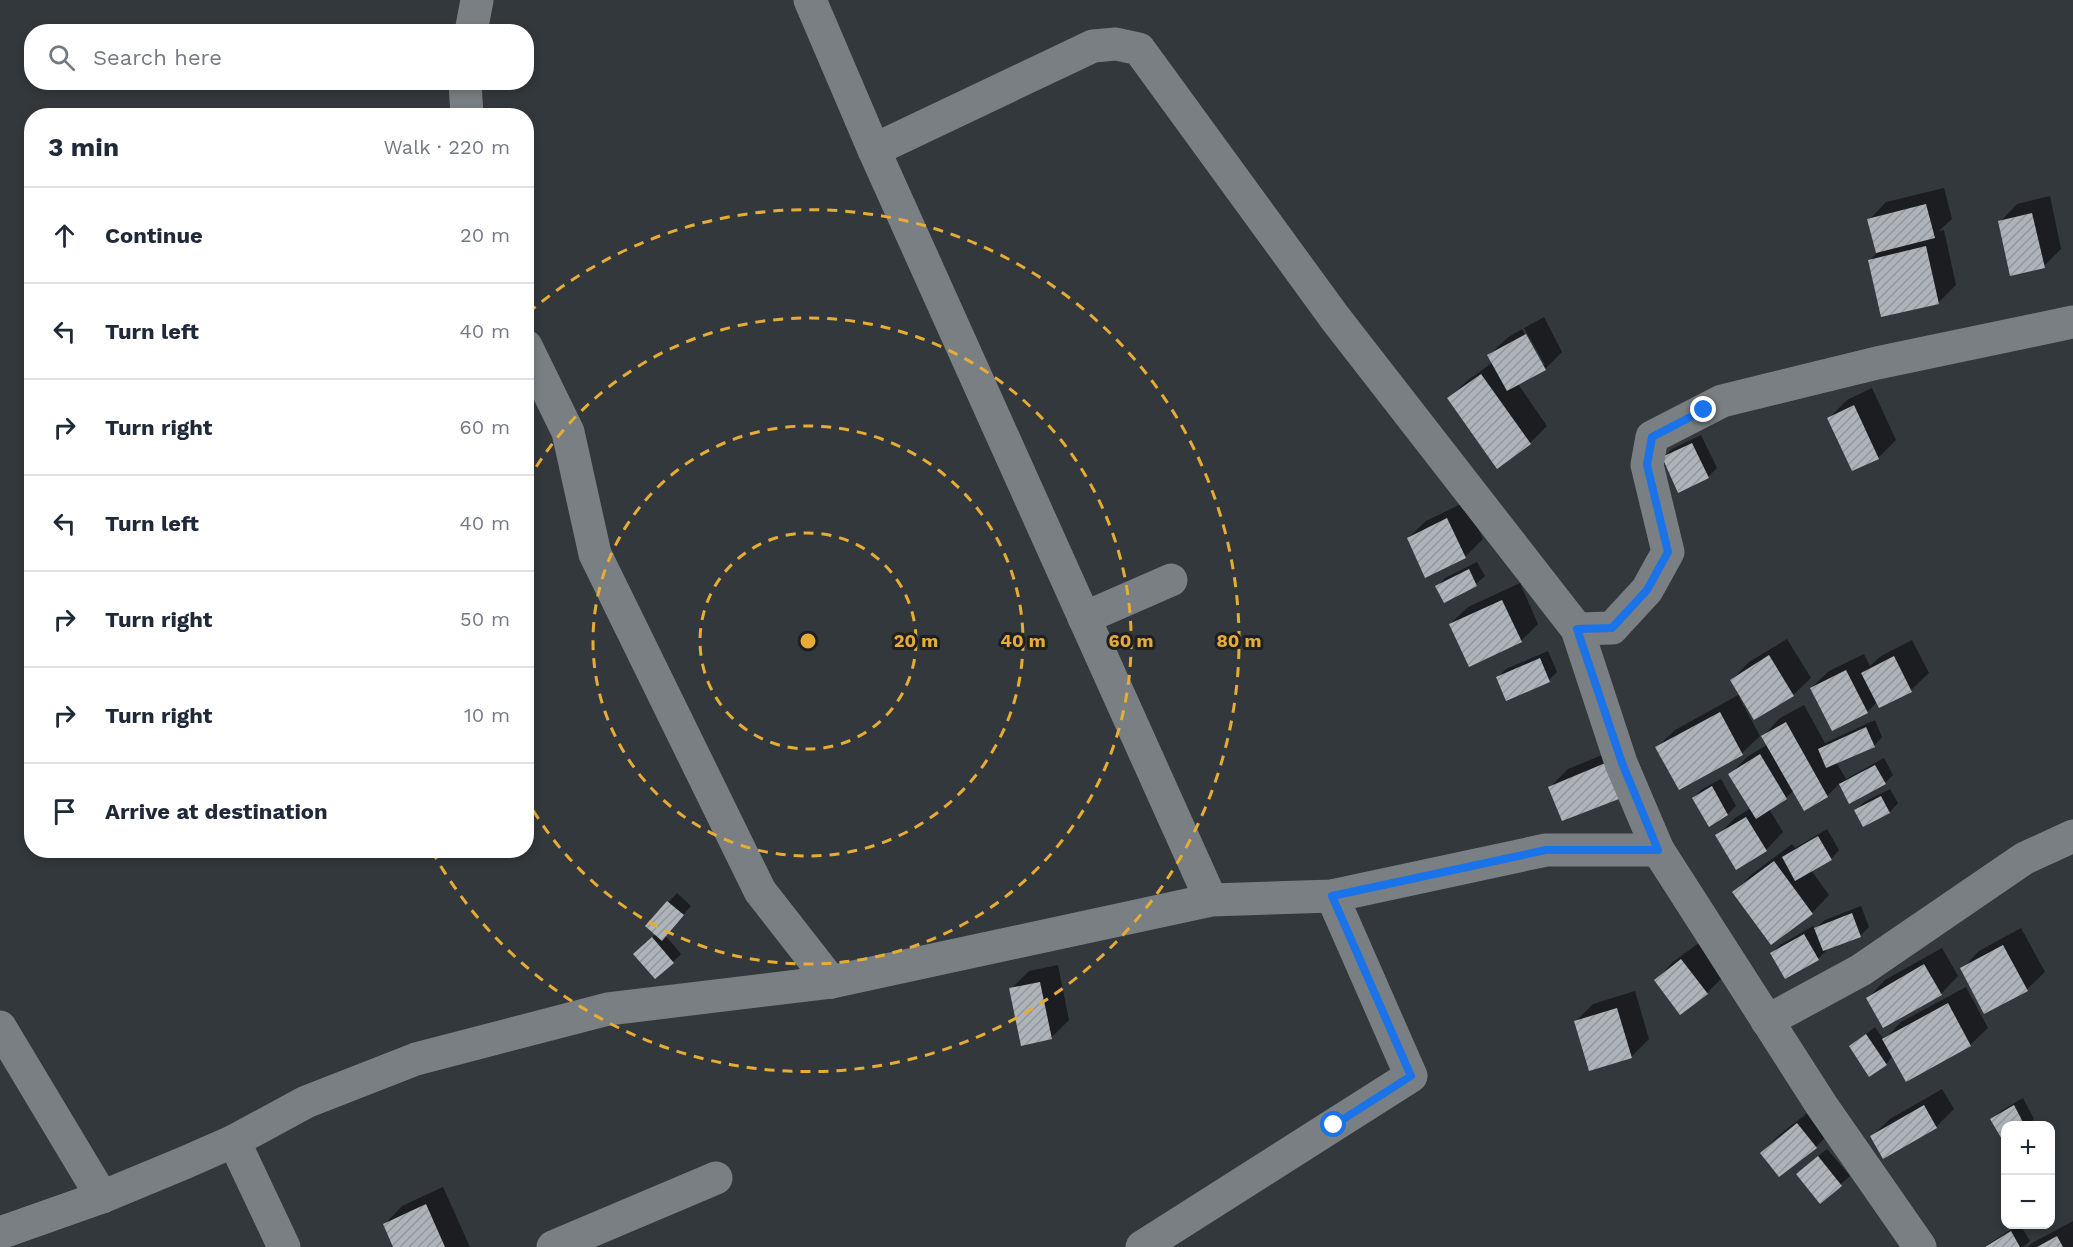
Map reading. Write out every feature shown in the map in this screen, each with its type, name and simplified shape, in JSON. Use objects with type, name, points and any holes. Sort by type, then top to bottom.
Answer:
[{"type":"street","points":[[472,24],[477,0]]},
{"type":"street","points":[[810,0],[874,150],[1211,900]]},
{"type":"street","points":[[874,150],[1093,46],[1116,44],[1139,49],[1335,318],[1577,629],[1622,763],[1658,850],[1822,1106],[1920,1247]]},
{"type":"street","points":[[465,90],[467,108]]},
{"type":"street","points":[[1577,629],[1612,628],[1647,590],[1668,552],[1647,465],[1652,437],[1722,401],[1877,363],[2073,322]]},
{"type":"street","points":[[534,362],[568,432],[596,554],[760,891],[831,982]]},
{"type":"street","points":[[1084,618],[1171,580]]},
{"type":"street","points":[[1767,1021],[1861,970],[2025,858],[2073,836]]},
{"type":"street","points":[[0,1233],[102,1197],[234,1142],[306,1102],[416,1059],[608,1009],[831,982],[1211,900],[1332,896],[1546,850],[1658,850]]},
{"type":"street","points":[[1142,1247],[1411,1076],[1332,896]]},
{"type":"street","points":[[0,1027],[102,1197]]},
{"type":"street","points":[[234,1142],[284,1247]]},
{"type":"street","points":[[554,1247],[716,1178]]},
{"type":"building","points":[[1926,204],[1935,238],[1876,253],[1867,219]]},
{"type":"building","points":[[2032,213],[2045,268],[2010,276],[1998,221]]},
{"type":"building","points":[[1926,246],[1939,304],[1881,317],[1868,260]]},
{"type":"building","points":[[1526,334],[1546,370],[1507,391],[1487,355]]},
{"type":"building","points":[[1481,374],[1531,444],[1497,469],[1447,398]]},
{"type":"building","points":[[1854,405],[1879,459],[1852,471],[1827,418]]},
{"type":"building","points":[[1692,443],[1709,478],[1678,493],[1662,457]]},
{"type":"building","points":[[1447,518],[1466,558],[1425,578],[1407,538]]},
{"type":"building","points":[[1469,569],[1477,586],[1444,603],[1435,586]]},
{"type":"building","points":[[1502,600],[1522,642],[1469,667],[1449,624]]},
{"type":"building","points":[[1769,655],[1794,696],[1754,720],[1730,680]]},
{"type":"building","points":[[1894,656],[1912,692],[1879,708],[1861,673]]},
{"type":"building","points":[[1540,658],[1550,682],[1506,701],[1496,677]]},
{"type":"building","points":[[1846,670],[1868,713],[1832,731],[1810,688]]},
{"type":"building","points":[[1720,712],[1743,755],[1679,790],[1655,747]]},
{"type":"building","points":[[1786,722],[1828,797],[1804,811],[1761,736]]},
{"type":"building","points":[[1866,727],[1875,747],[1826,768],[1818,749]]},
{"type":"building","points":[[1760,754],[1787,799],[1756,819],[1728,774]]},
{"type":"building","points":[[1610,761],[1624,797],[1562,821],[1548,787]]},
{"type":"building","points":[[1875,765],[1886,784],[1849,804],[1839,784]]},
{"type":"building","points":[[1712,786],[1728,815],[1709,827],[1692,798]]},
{"type":"building","points":[[1881,796],[1890,813],[1863,827],[1854,810]]},
{"type":"building","points":[[1746,817],[1767,851],[1736,870],[1715,835]]},
{"type":"building","points":[[1818,836],[1832,860],[1795,881],[1782,857]]},
{"type":"building","points":[[1774,861],[1813,914],[1771,945],[1732,892]]},
{"type":"building","points":[[667,901],[684,915],[662,941],[645,926]]},
{"type":"building","points":[[1852,913],[1861,937],[1823,951],[1814,928]]},
{"type":"building","points":[[1804,934],[1819,960],[1785,979],[1770,953]]},
{"type":"building","points":[[652,937],[674,963],[655,979],[633,954]]},
{"type":"building","points":[[2003,945],[2028,991],[1984,1014],[1960,968]]},
{"type":"building","points":[[1681,959],[1708,994],[1680,1015],[1654,980]]},
{"type":"building","points":[[1924,964],[1942,995],[1883,1028],[1866,998]]},
{"type":"building","points":[[1040,982],[1052,1039],[1021,1046],[1009,988]]},
{"type":"building","points":[[1948,1003],[1971,1046],[1906,1082],[1882,1039]]},
{"type":"building","points":[[1617,1008],[1632,1058],[1589,1071],[1574,1021]]},
{"type":"building","points":[[1866,1034],[1887,1065],[1869,1077],[1849,1046]]},
{"type":"building","points":[[1924,1105],[1937,1128],[1883,1159],[1870,1136]]},
{"type":"building","points":[[2014,1105],[2022,1121],[2001,1121],[2001,1138],[1990,1119]]},
{"type":"building","points":[[1797,1123],[1817,1148],[1779,1177],[1760,1153]]},
{"type":"building","points":[[1818,1156],[1842,1186],[1820,1204],[1796,1174]]},
{"type":"building","points":[[426,1204],[445,1247],[393,1247],[383,1224]]},
{"type":"building","points":[[2011,1231],[2020,1247],[1985,1247]]},
{"type":"building","points":[[2057,1236],[2063,1247],[2037,1247]]},
{"type":"route","points":[[1334,1125],[1411,1076],[1332,896],[1546,850],[1658,850],[1622,763],[1577,629],[1612,628],[1647,590],[1668,552],[1647,465],[1652,437],[1704,410]]}]
